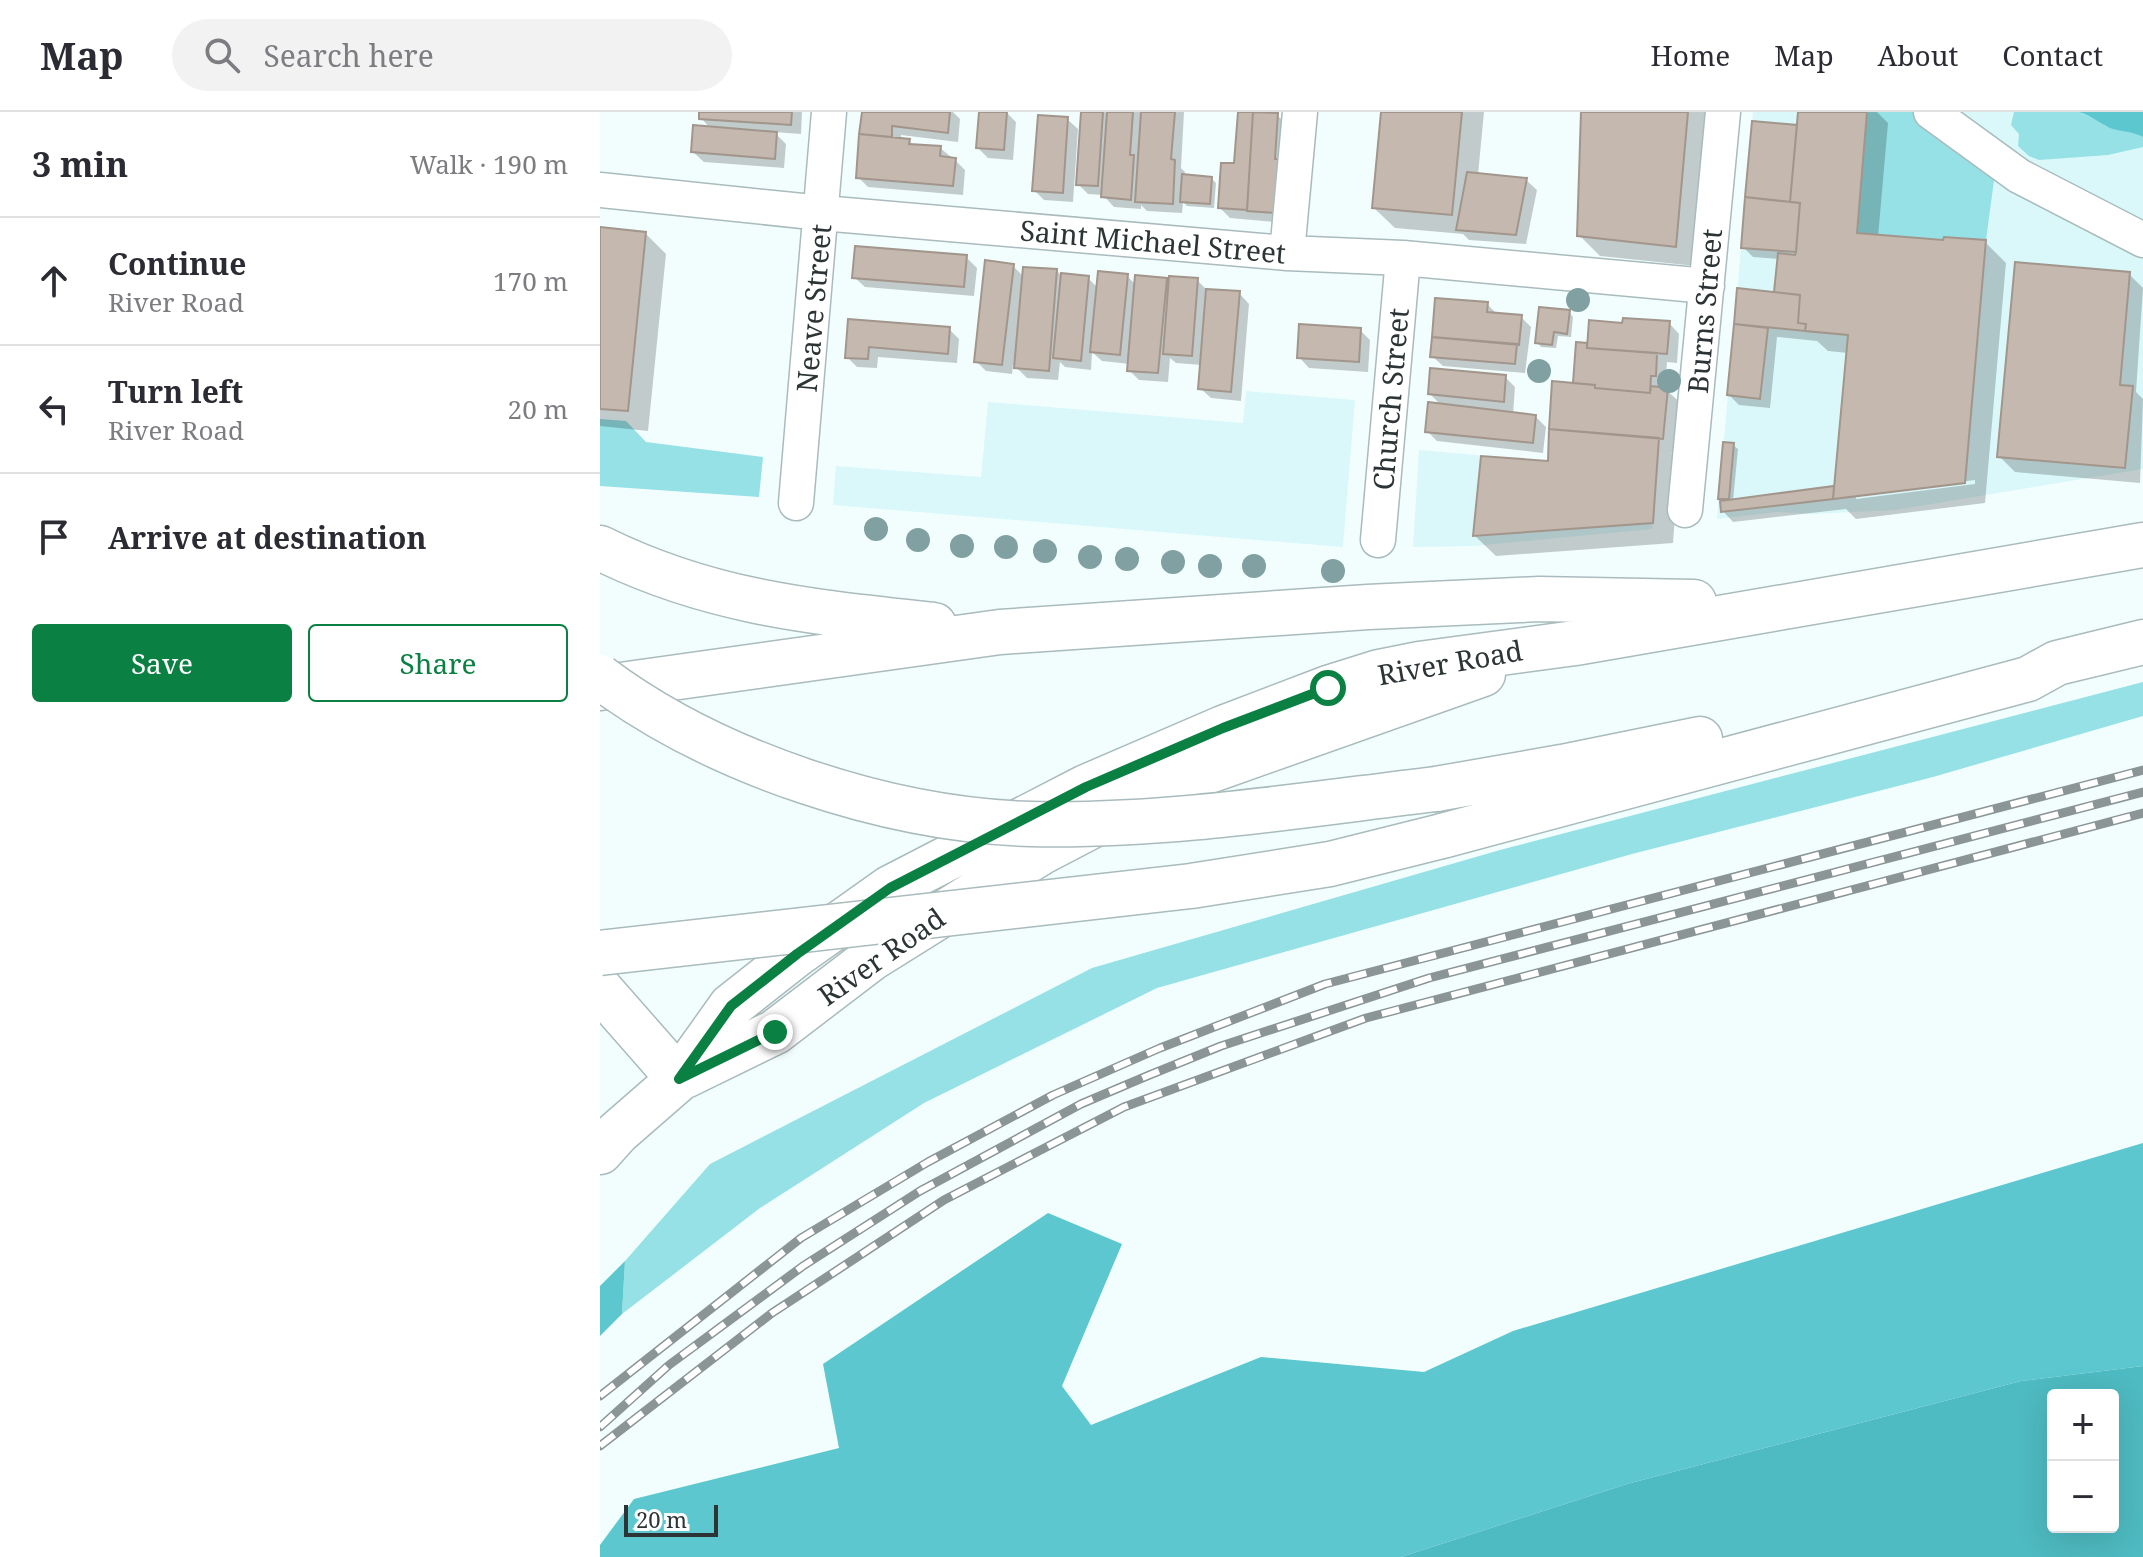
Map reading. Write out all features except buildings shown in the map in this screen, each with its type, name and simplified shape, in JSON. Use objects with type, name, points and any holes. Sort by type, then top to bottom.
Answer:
[{"type":"main road","name":"River Road","points":[[600,1152],[617,1133],[679,1079],[731,1006],[797,954],[890,888],[1086,787],[1223,728],[1379,672],[1464,656],[1575,643],[2143,545]]},
{"type":"main road","points":[[600,548],[683,584],[742,600],[814,613],[1000,632]]},
{"type":"main road","points":[[600,688],[1000,632],[1368,607],[1539,599],[1793,604]]},
{"type":"main road","points":[[600,953],[1191,886],[1330,864],[2028,679],[2057,663],[2143,642]]},
{"type":"main road","points":[[600,677],[625,696],[678,727],[736,755],[872,801],[943,815],[1029,824],[1126,822],[1436,789],[1703,738],[1981,669],[2030,660],[2057,663]]},
{"type":"main road","points":[[600,989],[679,1079]]},
{"type":"street","name":"Neave Street","points":[[796,503],[829,112]]},
{"type":"street","points":[[1287,253],[1300,112]]},
{"type":"street","name":"Burns Street","points":[[1685,510],[1723,112]]},
{"type":"street","points":[[1931,112],[2019,176],[2143,240]]},
{"type":"street","name":"Saint Michael Street","points":[[600,190],[822,213],[1287,253],[1403,258],[1707,286]]},
{"type":"street","name":"Church Street","points":[[1378,540],[1403,258]]},
{"type":"shaded area","points":[[1753,112],[2143,112],[2143,469],[1895,510],[1813,514],[1777,512],[1717,519]]},
{"type":"shaded area","points":[[1867,112],[1921,112],[1995,173],[1986,240],[1857,233]]},
{"type":"shaded area","points":[[2014,112],[2078,112],[2100,120],[2105,126],[2135,132],[2143,137],[2143,147],[2108,155],[2039,160],[2018,146],[2019,134],[2011,125]]},
{"type":"shaded area","points":[[2078,112],[2143,112],[2143,137],[2110,128]]},
{"type":"shaded area","points":[[1246,391],[1355,400],[1343,547],[833,505],[836,466],[981,477],[988,402],[1243,423]]},
{"type":"shaded area","points":[[600,419],[626,421],[646,442],[763,457],[759,497],[600,486]]},
{"type":"shaded area","points":[[1549,429],[1659,438],[1652,529],[1475,546],[1413,547],[1419,450],[1547,461]]},
{"type":"shaded area","points":[[2143,682],[2143,716],[1933,777],[1632,854],[1157,988],[924,1103],[760,1208],[622,1314],[625,1261],[710,1164],[1092,968],[1500,850]]},
{"type":"shaded area","points":[[2143,1143],[2143,1366],[2021,1381],[1627,1484],[1401,1557],[600,1557],[600,1545],[634,1499],[839,1448],[823,1364],[1048,1213],[1122,1244],[1062,1386],[1091,1425],[1261,1357],[1424,1372],[1513,1331]]},
{"type":"shaded area","points":[[625,1261],[622,1314],[600,1336],[600,1286]]},
{"type":"shaded area","points":[[2143,1366],[2143,1557],[1401,1557],[1627,1484],[2021,1381]]},
{"type":"railway","points":[[600,1396],[801,1238],[928,1162],[1053,1095],[1160,1048],[1325,984],[2143,770]]},
{"type":"railway","points":[[600,1427],[669,1365],[803,1266],[920,1191],[1081,1104],[1147,1076],[1221,1046],[1429,978],[2143,792]]},
{"type":"railway","points":[[600,1446],[772,1313],[944,1200],[1124,1107],[1366,1018],[2143,813]]},
{"type":"route","points":[[775,1032],[679,1079],[731,1006],[797,954],[890,888],[1086,787],[1223,728],[1328,688]]}]
